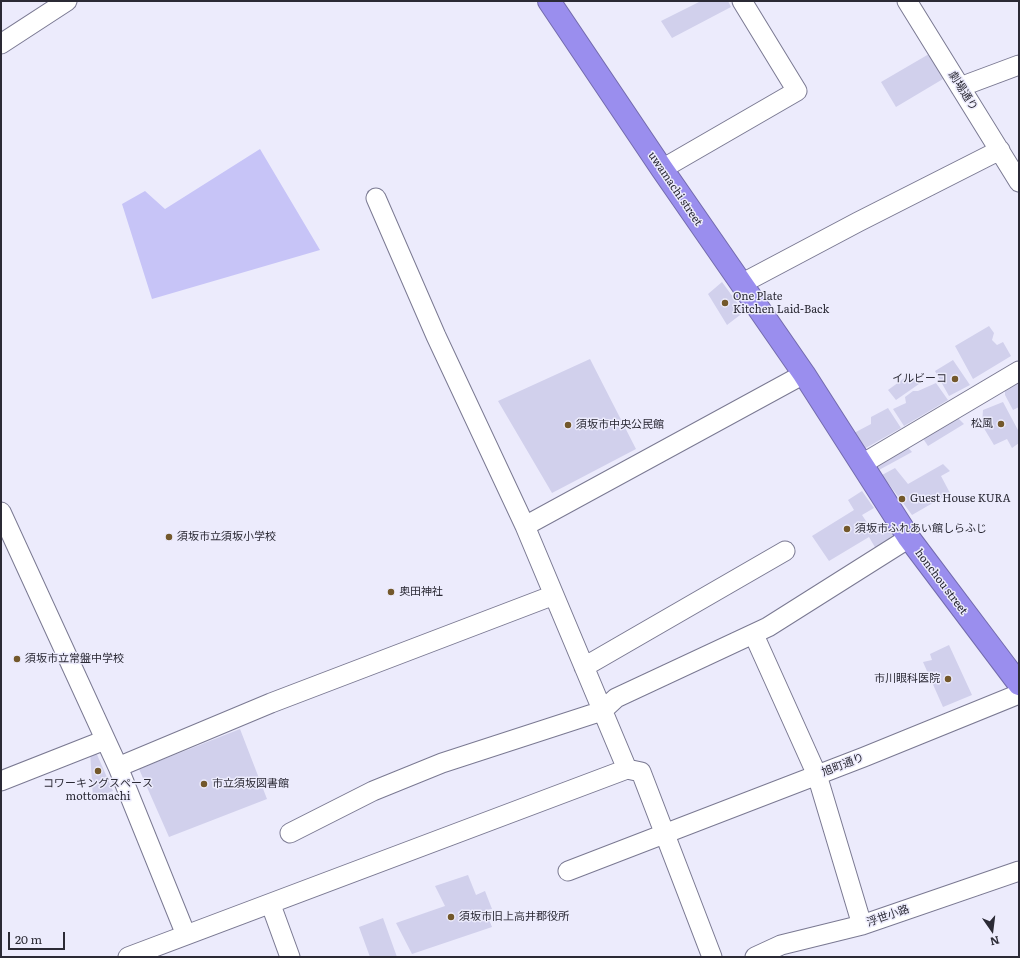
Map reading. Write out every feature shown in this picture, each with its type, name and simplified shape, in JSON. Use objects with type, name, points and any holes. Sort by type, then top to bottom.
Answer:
[{"type":"highway","name":"uwamachi street","points":[[549,1],[662,169],[804,374]]},
{"type":"highway","name":"honchou street","points":[[804,374],[909,538],[1019,684]]},
{"type":"street","points":[[1,44],[67,1]]},
{"type":"street","points":[[662,169],[797,91],[742,1]]},
{"type":"street","name":"劇場通り","points":[[908,1],[1019,182]]},
{"type":"street","points":[[960,87],[1019,65]]},
{"type":"street","points":[[741,284],[858,222],[1000,150]]},
{"type":"street","points":[[376,198],[436,336],[525,526],[627,769]]},
{"type":"street","points":[[862,464],[1019,371]]},
{"type":"street","points":[[525,526],[804,374]]},
{"type":"street","points":[[1,512],[118,767],[186,935]]},
{"type":"street","points":[[290,833],[373,791],[442,763],[602,711],[616,698],[754,635],[909,538]]},
{"type":"street","points":[[584,667],[785,551]]},
{"type":"street","points":[[118,767],[271,703],[554,595]]},
{"type":"street","points":[[754,635],[817,775],[862,925]]},
{"type":"street","name":"旭町通り","points":[[568,871],[817,775],[1019,694]]},
{"type":"street","points":[[1,781],[105,740]]},
{"type":"street","points":[[128,957],[271,905],[627,769],[641,772],[712,957]]},
{"type":"street","name":"浮世小路","points":[[755,957],[781,945],[862,925],[1019,871]]},
{"type":"street","points":[[271,905],[290,957]]},
{"type":"shaded area","points":[[260,149],[320,250],[152,299],[122,204],[145,191],[165,209]]},
{"type":"building","points":[[701,1],[728,1],[731,7],[672,38],[661,21]]},
{"type":"building","points":[[929,54],[943,79],[896,107],[881,82]]},
{"type":"building","name":"One Plate Kitchen Laid-Back","points":[[722,282],[744,312],[727,325],[708,294]]},
{"type":"building","points":[[989,326],[994,333],[992,340],[997,345],[1003,342],[1011,356],[973,379],[955,346]]},
{"type":"building","name":"須坂市中央公民館","points":[[590,359],[636,449],[552,493],[498,401]]},
{"type":"building","points":[[953,360],[970,385],[949,396],[935,371]]},
{"type":"building","points":[[910,374],[919,384],[896,400],[888,390]]},
{"type":"building","points":[[1019,378],[1019,407],[1013,410],[1005,395],[1005,387]]},
{"type":"building","points":[[936,383],[948,400],[904,426],[893,409],[906,403],[905,397],[913,391],[918,391]]},
{"type":"building","points":[[1003,402],[1019,432],[1019,443],[1012,448],[1007,439],[994,445],[982,425],[983,410]]},
{"type":"building","points":[[888,408],[901,428],[864,449],[854,433],[871,424],[871,417]]},
{"type":"building","points":[[954,414],[964,424],[928,446],[920,434]]},
{"type":"building","points":[[905,444],[912,452],[879,470],[874,462]]},
{"type":"building","points":[[943,464],[950,471],[941,476],[950,493],[912,515],[882,475],[895,468],[908,484]]},
{"type":"building","name":"須坂市ふれあい館しらふじ","points":[[862,491],[874,508],[862,515],[874,533],[889,524],[897,536],[876,549],[869,537],[829,561],[812,536],[854,510],[848,500]]},
{"type":"building","name":"市川眼科医院","points":[[949,645],[972,695],[943,707],[923,662],[932,660],[930,654]]},
{"type":"building","name":"市立須坂図書館","points":[[240,729],[267,799],[169,837],[139,769]]},
{"type":"building","name":"コワーキングスペース mottomachi","points":[[95,750],[113,791],[93,798],[90,751]]},
{"type":"building","name":"須坂市旧上高井郡役所","points":[[468,875],[476,895],[485,891],[492,909],[485,910],[492,927],[412,954],[396,923],[445,906],[435,886]]},
{"type":"building","points":[[383,918],[397,957],[370,957],[359,927]]},
{"type":"place","name":"One Plate Kitchen Laid-Back","points":[[725,303]]},
{"type":"place","name":"イルビーコ","points":[[955,379]]},
{"type":"place","name":"松風","points":[[1001,424]]},
{"type":"place","name":"須坂市中央公民館","points":[[568,425]]},
{"type":"place","name":"Guest House KURA","points":[[902,499]]},
{"type":"place","name":"須坂市ふれあい館しらふじ","points":[[847,529]]},
{"type":"place","name":"須坂市立須坂小学校","points":[[169,537]]},
{"type":"place","name":"奥田神社","points":[[391,592]]},
{"type":"place","name":"須坂市立常盤中学校","points":[[17,659]]},
{"type":"place","name":"市川眼科医院","points":[[948,679]]},
{"type":"place","name":"コワーキングスペース mottomachi","points":[[98,771]]},
{"type":"place","name":"市立須坂図書館","points":[[204,784]]},
{"type":"place","name":"須坂市旧上高井郡役所","points":[[451,917]]}]
